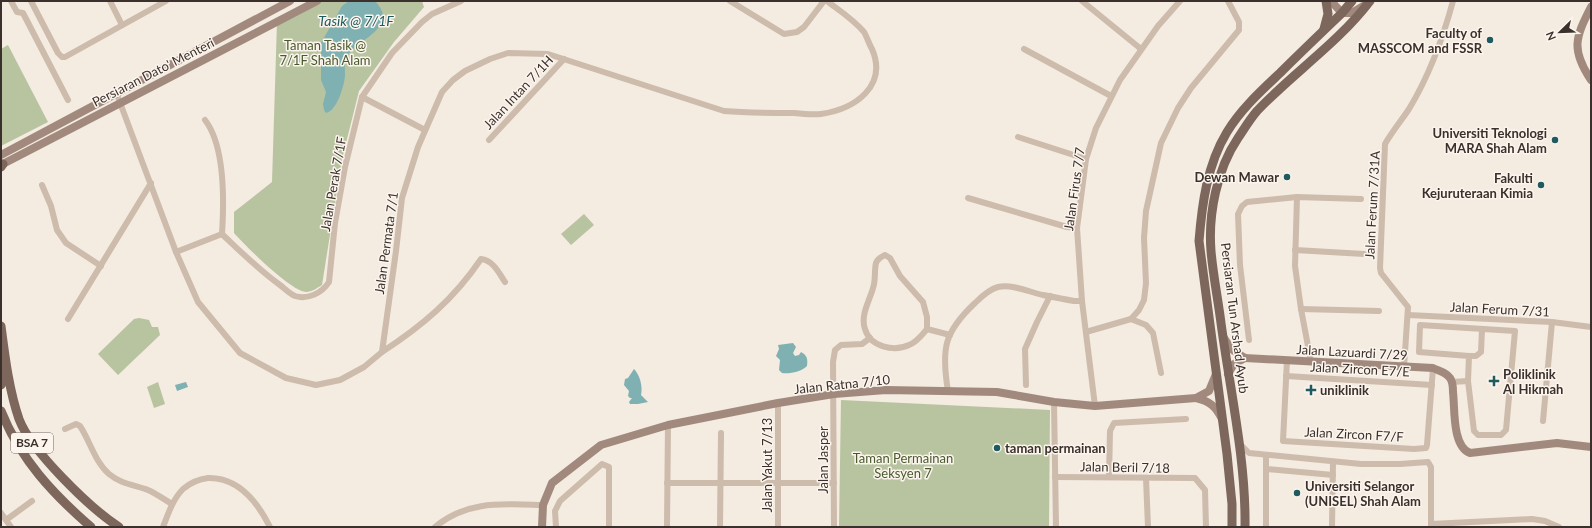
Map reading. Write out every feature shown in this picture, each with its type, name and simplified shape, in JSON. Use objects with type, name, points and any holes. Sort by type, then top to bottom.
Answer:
[{"type":"main road","points":[[1323,30],[1327,21],[1326,1]]},
{"type":"main road","name":"Persiaran Tun Arshad Ayub","points":[[1232,527],[1232,504],[1228,461],[1199,241],[1201,213],[1207,184],[1216,155],[1227,132],[1248,104],[1342,13],[1352,1]]},
{"type":"main road","name":"Persiaran Tun Arshad Ayub","points":[[1245,527],[1245,505],[1241,463],[1211,250],[1212,215],[1218,187],[1225,163],[1237,140],[1256,112],[1339,35],[1369,2]]},
{"type":"main road","name":"BSA 7","points":[[1,326],[14,401],[20,420],[30,441],[89,504],[119,527]]},
{"type":"main road","points":[[1,385],[4,378],[3,338]]},
{"type":"main road","name":"BSA 7","points":[[1,410],[19,449],[34,469],[58,496],[91,527]]},
{"type":"street","points":[[11,1],[17,12],[23,13],[68,100]]},
{"type":"street","points":[[31,1],[58,53],[65,57],[166,1]]},
{"type":"street","points":[[110,1],[122,25]]},
{"type":"street","name":"Persiaran Dato' Menteri","points":[[1,155],[116,92],[290,1]]},
{"type":"street","name":"Persiaran Dato' Menteri","points":[[2,165],[317,1]]},
{"type":"street","name":"Jalan Perak 7/1F","points":[[222,234],[258,270],[294,296],[307,297],[318,293],[326,286],[329,282],[345,167],[362,97],[392,53],[422,22],[432,14],[461,1]]},
{"type":"street","points":[[730,1],[784,34],[797,32],[804,27],[825,1]]},
{"type":"street","name":"Jalan Permata 7/1","points":[[382,352],[402,198],[425,130],[442,92],[453,80],[466,71],[490,59],[508,53],[548,54],[724,111],[749,113],[822,114],[849,105],[863,97],[871,88],[875,77],[876,66],[874,54],[865,34],[851,19],[825,1]]},
{"type":"street","points":[[1082,1],[1141,49]]},
{"type":"street","name":"Jalan Firus 7/7","points":[[1095,406],[1082,301],[1077,228],[1086,159],[1096,128],[1120,80],[1158,26],[1180,1]]},
{"type":"street","points":[[1086,332],[1131,318],[1139,310],[1144,300],[1146,283],[1144,238],[1146,211],[1161,143],[1178,108],[1191,88],[1239,30],[1240,22],[1228,1]]},
{"type":"street","points":[[1331,1],[1342,13],[1352,13],[1369,2]]},
{"type":"street","name":"Jalan Ferum 7/31A","points":[[1404,367],[1408,307],[1381,273],[1380,268],[1385,144],[1409,108],[1430,67],[1453,1]]},
{"type":"street","points":[[1591,7],[1580,27],[1577,40],[1581,66],[1591,80]]},
{"type":"street","points":[[1024,49],[1111,96]]},
{"type":"street","name":"Jalan Intan 7/1H","points":[[489,140],[564,59]]},
{"type":"street","points":[[116,92],[176,252],[198,302],[240,354],[286,378],[316,385],[340,380],[364,367],[382,352],[416,329],[438,310],[466,280],[481,259],[487,260],[491,263],[506,282]]},
{"type":"street","points":[[362,97],[425,130]]},
{"type":"street","points":[[176,252],[222,234],[223,215],[220,154],[210,126],[205,120]]},
{"type":"street","points":[[1018,137],[1086,159]]},
{"type":"street","points":[[68,319],[151,183]]},
{"type":"street","points":[[42,185],[51,206],[57,230],[66,243],[101,266]]},
{"type":"street","points":[[1249,340],[1240,265],[1238,214],[1242,206],[1247,202],[1297,197],[1361,199]]},
{"type":"street","points":[[1297,197],[1295,266],[1311,362]]},
{"type":"street","points":[[968,198],[1068,227],[1077,228]]},
{"type":"street","points":[[1295,250],[1364,254]]},
{"type":"street","points":[[885,255],[890,258],[900,276],[923,302],[927,317],[928,329],[920,338],[909,346],[894,349],[878,344],[870,338],[864,329],[865,311],[874,287],[876,263],[879,258],[885,255]]},
{"type":"street","points":[[948,391],[945,372],[945,351],[952,328],[962,315],[990,291],[998,287],[1011,287],[1074,301],[1082,301]]},
{"type":"street","points":[[1026,385],[1025,349],[1036,322],[1050,296]]},
{"type":"street","points":[[1301,309],[1379,311]]},
{"type":"street","name":"Jalan Ferum 7/31","points":[[1408,315],[1552,322],[1591,327]]},
{"type":"street","points":[[1131,318],[1146,325],[1153,333],[1161,373]]},
{"type":"street","points":[[1543,421],[1552,322]]},
{"type":"street","points":[[1468,356],[1468,381],[1474,431],[1478,435],[1501,435],[1506,430],[1515,331],[1420,325],[1419,352],[1476,356],[1481,352],[1482,329]]},
{"type":"street","points":[[928,329],[950,335]]},
{"type":"street","points":[[1222,334],[1231,349],[1245,358],[1234,364],[1228,374]]},
{"type":"street","name":"Jalan Jasper","points":[[834,527],[833,362],[835,350],[841,345],[862,344],[870,338]]},
{"type":"street","name":"Jalan Lazuardi 7/29","points":[[1245,358],[1434,368]]},
{"type":"street","name":"Jalan Zircon F7/F","points":[[1287,360],[1282,441],[1414,449],[1426,448],[1427,445],[1434,368]]},
{"type":"street","points":[[1434,368],[1446,374],[1452,382],[1457,435],[1459,442],[1467,452],[1470,453],[1557,443],[1591,446]]},
{"type":"street","points":[[1196,398],[1209,391],[1216,374]]},
{"type":"street","name":"Jalan Zircon E7/E","points":[[1286,376],[1432,385]]},
{"type":"street","points":[[1452,382],[1468,381]]},
{"type":"street","name":"Jalan Ratna 7/10","points":[[542,527],[543,505],[552,483],[601,445],[668,425],[778,403],[834,394],[886,390],[997,392],[1054,402],[1095,406],[1196,398]]},
{"type":"street","points":[[1196,398],[1208,402],[1214,407],[1222,419]]},
{"type":"street","points":[[1054,402],[1056,527]]},
{"type":"street","name":"Jalan Yakut 7/13","points":[[778,403],[778,527]]},
{"type":"street","points":[[1109,477],[1110,432],[1114,423],[1186,419]]},
{"type":"street","points":[[65,429],[76,424],[80,426],[100,462],[108,473],[128,485],[149,490],[172,504]]},
{"type":"street","points":[[667,527],[668,425]]},
{"type":"street","points":[[720,527],[721,433]]},
{"type":"street","points":[[1238,441],[1249,453],[1333,462],[1382,465],[1428,462],[1431,467],[1431,526],[1495,524],[1532,519],[1545,521],[1559,527]]},
{"type":"street","points":[[1414,449],[1414,463]]},
{"type":"street","points":[[1241,463],[1249,453]]},
{"type":"street","points":[[1266,454],[1266,527]]},
{"type":"street","points":[[1332,527],[1333,462]]},
{"type":"street","points":[[556,527],[555,511],[560,501],[602,464],[610,467],[610,527]]},
{"type":"street","points":[[1266,469],[1333,475]]},
{"type":"street","name":"Jalan Beril 7/18","points":[[1056,477],[1195,478],[1205,490],[1206,527]]},
{"type":"street","points":[[163,527],[172,504],[183,489],[193,482],[215,478],[226,480],[238,486],[260,509],[270,527]]},
{"type":"street","points":[[1146,478],[1148,527]]},
{"type":"street","points":[[667,483],[834,483]]},
{"type":"street","points":[[6,520],[32,501]]},
{"type":"street","points":[[435,527],[445,518],[464,510],[490,504],[543,505]]},
{"type":"street","points":[[1,513],[11,527]]},
{"type":"green space","name":"Taman Tasik @ 7/1F Shah Alam","points":[[318,1],[422,1],[424,7],[394,42],[359,91],[342,159],[322,285],[312,291],[306,292],[289,284],[279,276],[234,233],[234,212],[272,182],[277,22]]},
{"type":"green space","points":[[8,45],[48,122],[1,146],[1,49]]},
{"type":"green space","points":[[584,214],[594,225],[571,245],[561,234]]},
{"type":"green space","points":[[139,318],[149,320],[152,327],[158,327],[160,335],[118,375],[98,354],[134,319]]},
{"type":"green space","points":[[158,382],[165,404],[154,408],[147,387]]},
{"type":"green space","name":"Taman Permainan Seksyen 7","points":[[841,400],[1050,410],[1049,527],[839,527]]},
{"type":"water","name":"Tasik @ 7/1F","points":[[349,1],[375,1],[382,10],[383,19],[380,26],[351,51],[346,58],[343,86],[337,103],[330,111],[326,113],[323,104],[326,92],[321,80],[321,43],[342,6]]},
{"type":"water","points":[[793,343],[796,347],[793,353],[795,356],[799,355],[801,352],[805,354],[807,366],[802,370],[795,372],[782,373],[779,370],[780,360],[776,356],[779,349],[778,345]]},
{"type":"water","points":[[634,369],[638,374],[642,388],[641,395],[648,402],[630,404],[629,402],[632,398],[628,396],[629,391],[624,385],[625,379],[628,378]]},
{"type":"water","points":[[186,382],[188,387],[177,391],[175,385]]},
{"type":"place","name":"Faculty of MASSCOM and FSSR","points":[[1490,40]]},
{"type":"place","name":"Universiti Teknologi MARA Shah Alam","points":[[1555,140]]},
{"type":"place","name":"Dewan Mawar","points":[[1287,177]]},
{"type":"place","name":"Fakulti Kejuruteraan Kimia","points":[[1541,185]]},
{"type":"place","name":"Poliklinik Al Hikmah","points":[[1494,381]]},
{"type":"place","name":"uniklinik","points":[[1311,390]]},
{"type":"place","name":"taman permainan","points":[[997,448]]},
{"type":"place","name":"Universiti Selangor (UNISEL) Shah Alam","points":[[1297,493]]}]
